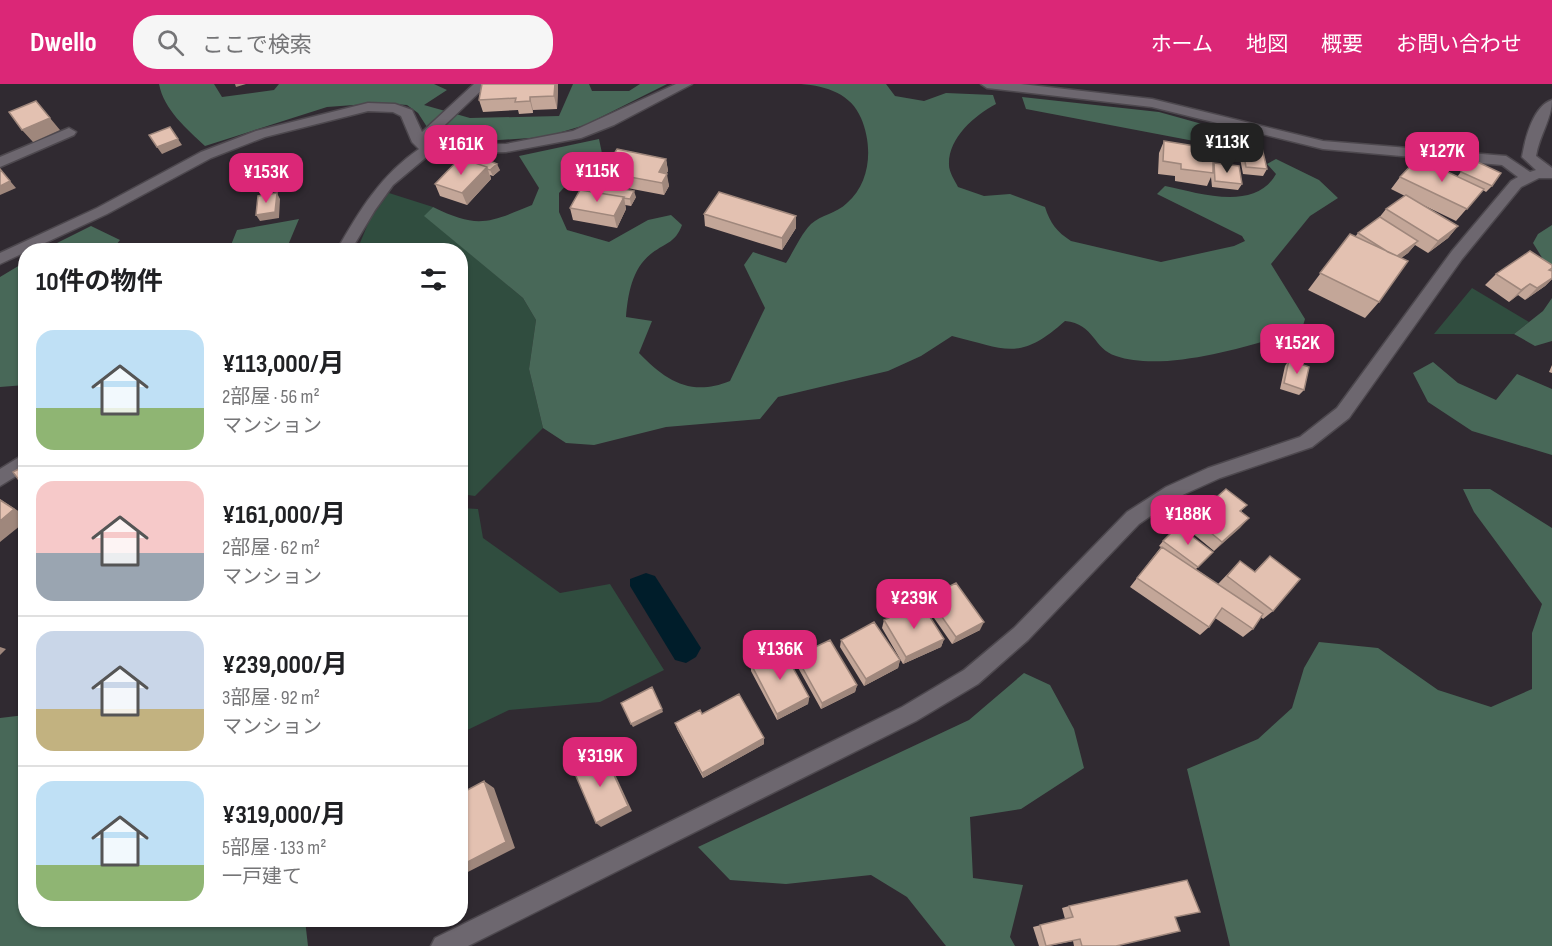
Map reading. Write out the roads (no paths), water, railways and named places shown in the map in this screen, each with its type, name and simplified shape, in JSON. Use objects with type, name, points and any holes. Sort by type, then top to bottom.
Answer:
[{"type":"street","points":[[348,243],[374,197],[393,174],[482,84]]},
{"type":"street","points":[[423,146],[506,148],[568,137],[609,122],[686,84]]},
{"type":"street","points":[[987,84],[1152,103],[1323,145],[1506,161],[1527,177]]},
{"type":"street","points":[[1551,173],[1529,157],[1531,141],[1545,111],[1552,104]]},
{"type":"street","points":[[34,243],[102,211],[206,155],[271,131],[368,107],[395,108],[407,113],[423,146]]},
{"type":"street","points":[[0,162],[69,132]]},
{"type":"street","points":[[443,946],[909,714],[971,677],[1021,634],[1133,518],[1172,492],[1214,473],[1306,442],[1343,413],[1457,255],[1516,183],[1527,177],[1551,173]]},
{"type":"street","points":[[0,259],[18,251]]},
{"type":"street","points":[[0,479],[18,466]]},
{"type":"water","points":[[646,573],[655,576],[701,648],[696,657],[686,663],[675,660],[630,586],[630,579]]}]
